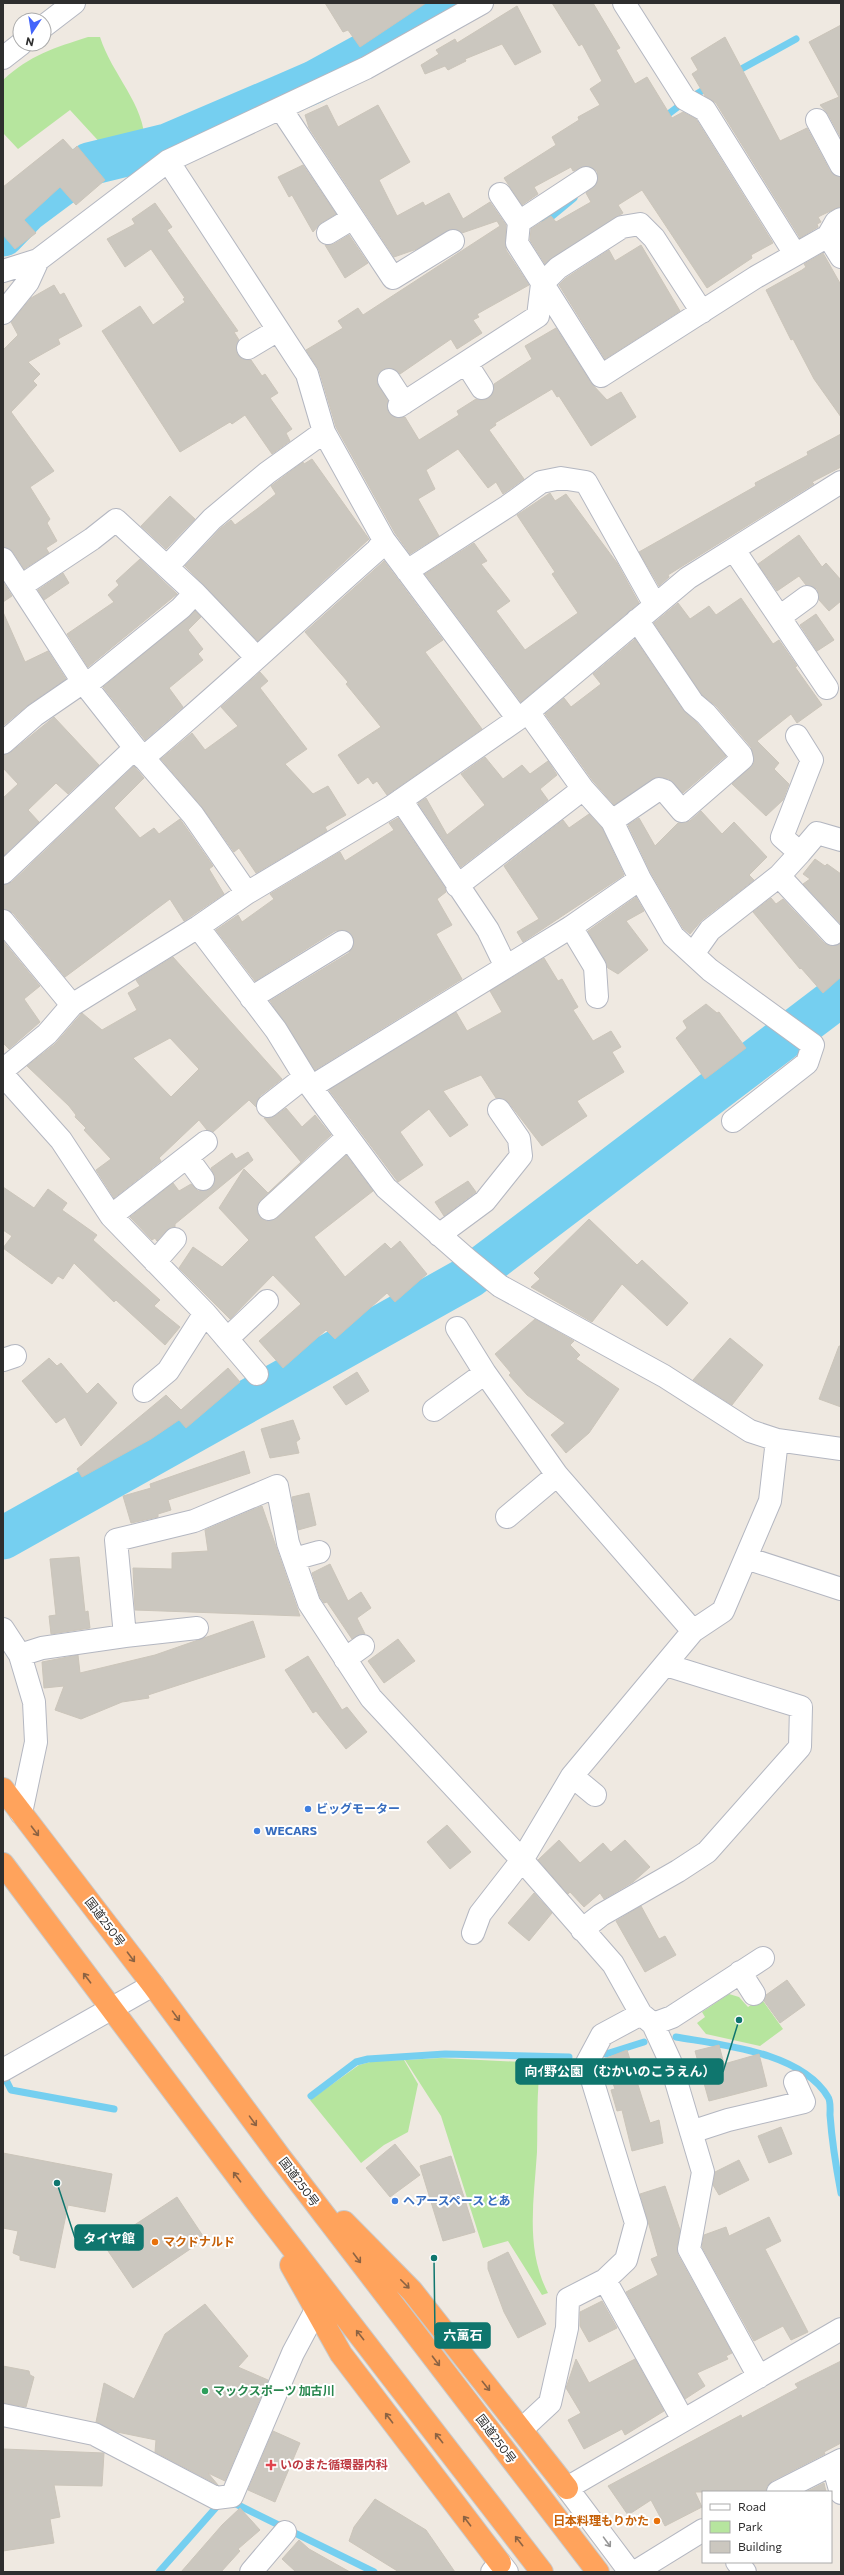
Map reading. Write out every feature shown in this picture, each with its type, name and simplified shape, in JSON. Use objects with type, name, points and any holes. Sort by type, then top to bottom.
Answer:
[{"type":"highway","name":"国道250号","points":[[3,1789],[153,1985],[280,2157],[598,2572]]},
{"type":"highway","points":[[3,1864],[110,2009],[256,2201],[542,2572]]},
{"type":"highway","points":[[280,2157],[412,2291],[567,2488]]},
{"type":"highway","points":[[256,2201],[341,2354],[499,2569]]},
{"type":"street","points":[[52,20],[74,3]]},
{"type":"street","points":[[3,272],[38,260],[168,161],[366,68],[453,9],[482,3]]},
{"type":"street","points":[[624,3],[685,99],[705,110],[795,254]]},
{"type":"street","points":[[3,58],[12,51]]},
{"type":"street","points":[[281,109],[393,278],[453,241]]},
{"type":"street","points":[[817,120],[841,165]]},
{"type":"street","points":[[168,161],[307,374],[324,432],[384,540],[407,571],[583,789],[612,821],[640,879],[673,936],[710,970],[813,1045],[807,1063],[733,1121]]},
{"type":"street","points":[[519,222],[586,178]]},
{"type":"street","points":[[500,194],[519,222],[517,243],[601,376],[795,254],[828,236],[836,222],[841,219]]},
{"type":"street","points":[[328,233],[353,218]]},
{"type":"street","points":[[389,380],[402,405],[538,316],[542,284],[558,268],[622,227],[640,224],[654,238],[702,312]]},
{"type":"street","points":[[828,236],[841,257]]},
{"type":"street","points":[[3,313],[28,282],[38,260]]},
{"type":"street","points":[[248,348],[278,330]]},
{"type":"street","points":[[466,363],[482,388]]},
{"type":"street","points":[[167,566],[212,519],[267,473],[324,432]]},
{"type":"street","points":[[407,571],[508,506],[541,482],[561,478],[586,482],[655,605]]},
{"type":"street","points":[[3,1070],[47,1034],[72,1005],[198,927],[248,893],[401,800],[523,715],[688,578],[841,482]]},
{"type":"street","points":[[21,586],[92,539],[116,520],[195,592],[256,657]]},
{"type":"street","points":[[3,873],[139,753],[221,692],[256,657],[377,550],[384,540]]},
{"type":"street","points":[[734,550],[781,616],[827,688]]},
{"type":"street","points":[[3,559],[85,683],[139,753],[193,815],[248,893]]},
{"type":"street","points":[[3,743],[35,715],[85,683],[181,608],[195,592]]},
{"type":"street","points":[[781,616],[807,597]]},
{"type":"street","points":[[612,821],[659,789],[665,791],[682,811],[742,759],[741,755],[706,714],[693,703],[637,620]]},
{"type":"street","points":[[797,736],[812,760],[782,837],[800,853]]},
{"type":"street","points":[[457,886],[583,789]]},
{"type":"street","points":[[401,800],[457,886],[488,930],[506,967]]},
{"type":"street","points":[[693,954],[710,930],[779,876],[816,833],[841,840]]},
{"type":"street","points":[[779,876],[833,934]]},
{"type":"street","points":[[268,1106],[506,967],[571,927],[640,879]]},
{"type":"street","points":[[3,922],[72,1005]]},
{"type":"street","points":[[198,927],[276,1030],[308,1082],[386,1188],[500,1286],[664,1376],[750,1431],[777,1440],[841,1449]]},
{"type":"street","points":[[571,927],[595,967],[597,998]]},
{"type":"street","points":[[251,998],[342,942]]},
{"type":"street","points":[[3,1075],[61,1140],[111,1216],[205,1314],[257,1374]]},
{"type":"street","points":[[439,1235],[485,1201],[521,1156],[519,1139],[499,1110]]},
{"type":"street","points":[[269,1209],[348,1137]]},
{"type":"street","points":[[111,1216],[206,1142]]},
{"type":"street","points":[[186,1157],[203,1179]]},
{"type":"street","points":[[155,1262],[175,1238]]},
{"type":"street","points":[[227,1339],[267,1301]]},
{"type":"street","points":[[144,1391],[168,1371],[205,1314]]},
{"type":"street","points":[[457,1328],[485,1373],[557,1475],[693,1631]]},
{"type":"street","points":[[434,1410],[485,1373]]},
{"type":"street","points":[[473,1933],[480,1914],[522,1860],[572,1776],[693,1631],[723,1611],[770,1500],[777,1440]]},
{"type":"street","points":[[507,1517],[557,1475]]},
{"type":"street","points":[[125,1636],[116,1540],[194,1521],[285,1483],[288,1543],[309,1603],[345,1659],[371,1698],[522,1860],[613,1964],[647,2019],[670,2061],[703,2172],[689,2249],[759,2377]]},
{"type":"street","points":[[294,1559],[319,1552]]},
{"type":"street","points":[[746,1558],[841,1589]]},
{"type":"street","points":[[20,1655],[42,1648],[125,1636],[197,1628]]},
{"type":"street","points":[[3,1629],[20,1655],[34,1702],[36,1742],[21,1812]]},
{"type":"street","points":[[345,1659],[363,1646]]},
{"type":"street","points":[[582,1930],[601,1915],[678,1871],[707,1852],[800,1747],[801,1707],[666,1665]]},
{"type":"street","points":[[572,1776],[595,1795]]},
{"type":"street","points":[[522,2429],[550,2403],[567,2328],[568,2299],[605,2280],[626,2260],[636,2223],[587,2063],[602,2035],[647,2019],[672,2018],[763,1958]]},
{"type":"street","points":[[740,1972],[754,1994]]},
{"type":"street","points":[[3,2070],[153,1985]]},
{"type":"street","points":[[691,2132],[728,2120],[804,2102],[795,2082]]},
{"type":"street","points":[[605,2280],[683,2420]]},
{"type":"street","points":[[3,2415],[94,2434],[216,2498],[232,2496],[293,2353],[316,2310]]},
{"type":"street","points":[[630,2572],[567,2488],[841,2329]]},
{"type":"street","points":[[780,2491],[837,2462],[841,2493]]},
{"type":"street","points":[[635,2572],[702,2531]]},
{"type":"street","points":[[251,2572],[285,2532]]},
{"type":"street","points":[[738,2563],[745,2572]]},
{"type":"green space","points":[[88,37],[100,37],[105,51],[140,116],[144,129],[145,144],[116,160],[70,110],[18,149],[3,133],[3,80],[23,64],[43,53],[52,52],[53,49]]},
{"type":"green space","points":[[729,1994],[739,1997],[748,2007],[761,1998],[783,2029],[760,2046],[706,2034],[697,2023],[705,2017],[702,2012]]},
{"type":"green space","points":[[441,2058],[541,2063],[539,2074],[533,2224],[536,2259],[548,2293],[542,2295],[508,2241],[483,2248],[441,2116],[405,2060]]},
{"type":"green space","points":[[404,2060],[418,2084],[408,2132],[384,2145],[361,2163],[310,2100],[359,2065],[374,2061]]},
{"type":"building","points":[[325,3],[426,3],[360,47],[348,30],[343,32]]},
{"type":"building","points":[[552,3],[593,3],[620,48],[616,50],[635,84],[647,77],[672,118],[683,112],[696,119],[773,243],[751,255],[752,258],[707,288],[642,190],[618,205],[623,213],[545,264],[530,240],[531,229],[551,216],[556,222],[591,202],[586,193],[597,183],[597,171],[586,166],[573,171],[571,167],[534,187],[538,194],[522,205],[504,178],[556,145],[552,137],[579,120],[578,117],[600,105],[590,89],[602,81],[582,44],[579,46]]},
{"type":"building","points":[[517,6],[541,52],[515,65],[502,44],[465,59],[466,61],[448,70],[445,66],[425,74],[421,65],[439,54],[436,50],[455,39],[457,43]]},
{"type":"building","points":[[841,25],[841,138],[828,114],[820,105],[839,97],[809,42]]},
{"type":"building","points":[[725,37],[780,141],[807,128],[830,171],[841,177],[841,206],[818,217],[821,222],[817,224],[818,227],[800,238],[716,103],[705,96],[692,74],[698,70],[691,58]]},
{"type":"building","points":[[327,105],[338,127],[378,105],[410,162],[379,180],[397,216],[423,202],[425,206],[449,193],[463,219],[490,202],[506,225],[506,250],[529,285],[477,314],[479,317],[473,320],[482,333],[457,349],[451,339],[400,374],[394,369],[382,370],[377,381],[388,401],[389,413],[394,417],[405,417],[419,440],[459,415],[457,411],[476,399],[483,400],[489,398],[493,393],[494,384],[532,359],[525,346],[556,328],[591,383],[607,400],[621,392],[636,417],[591,446],[559,396],[557,397],[552,389],[495,423],[496,425],[489,430],[524,479],[503,494],[496,482],[488,488],[458,449],[426,470],[435,489],[418,499],[439,536],[410,554],[395,533],[336,427],[319,370],[306,350],[343,328],[338,321],[358,308],[363,315],[500,226],[497,221],[462,233],[452,229],[417,249],[394,257],[309,128],[305,115]]},
{"type":"building","points":[[63,139],[73,150],[77,146],[105,180],[76,205],[60,187],[24,220],[36,233],[15,249],[3,235],[3,187]]},
{"type":"building","points":[[303,165],[336,214],[321,223],[313,232],[292,195],[289,197],[278,177]]},
{"type":"building","points":[[155,203],[172,227],[167,230],[238,331],[234,332],[239,340],[236,348],[238,355],[242,359],[251,360],[262,376],[265,374],[278,393],[270,398],[292,429],[286,433],[290,441],[272,454],[245,415],[232,424],[230,422],[180,452],[102,331],[140,306],[153,325],[185,302],[183,299],[185,298],[151,249],[125,267],[107,239],[135,224],[132,219]]},
{"type":"building","points":[[349,235],[368,263],[345,278],[325,245],[334,244]]},
{"type":"building","points":[[641,245],[680,311],[605,359],[559,285],[566,278],[609,250],[615,261]]},
{"type":"building","points":[[823,253],[841,285],[841,417],[814,379],[793,339],[791,340],[766,290],[802,270],[806,267],[804,264]]},
{"type":"building","points":[[54,285],[60,295],[64,293],[82,326],[58,339],[60,344],[28,362],[40,374],[33,381],[37,385],[11,412],[54,471],[30,487],[50,519],[47,523],[57,541],[46,548],[49,553],[24,569],[13,552],[3,547],[3,350],[18,335],[11,322],[31,298]]},
{"type":"building","points":[[841,434],[841,467],[812,482],[814,484],[668,575],[669,577],[659,586],[639,552],[756,486],[755,483],[808,455],[807,452]]},
{"type":"building","points":[[312,459],[369,539],[258,641],[185,566],[221,528],[231,520],[235,525],[257,509],[276,494],[271,486],[303,462],[304,464]]},
{"type":"building","points":[[550,493],[555,501],[566,494],[617,563],[639,603],[521,702],[425,574],[474,543],[487,561],[481,564],[510,601],[496,611],[525,650],[578,613],[552,574],[555,572],[517,515]]},
{"type":"building","points":[[170,496],[195,519],[166,549],[141,526]]},
{"type":"building","points":[[799,535],[822,567],[826,563],[841,580],[841,601],[829,611],[819,600],[817,589],[806,585],[799,576],[777,591],[758,564]]},
{"type":"building","points":[[140,559],[177,594],[88,667],[67,634],[114,602],[108,595],[119,585],[116,581]]},
{"type":"building","points":[[384,561],[443,640],[425,652],[482,729],[387,795],[377,781],[373,784],[368,777],[358,784],[338,755],[381,727],[346,684],[348,682],[305,632]]},
{"type":"building","points":[[63,573],[69,583],[44,600],[38,590]]},
{"type":"building","points":[[3,582],[12,596],[3,602]]},
{"type":"building","points":[[741,598],[773,644],[779,640],[797,666],[795,667],[822,705],[797,723],[791,714],[757,741],[779,763],[774,769],[789,784],[783,800],[766,816],[732,784],[754,763],[751,747],[716,706],[702,695],[654,623],[678,603],[690,619],[709,606],[716,615]]},
{"type":"building","points":[[195,611],[201,617],[188,630],[203,649],[198,654],[203,660],[169,688],[183,707],[145,740],[103,687]]},
{"type":"building","points":[[3,612],[25,662],[48,651],[66,679],[28,705],[3,726]]},
{"type":"building","points":[[816,614],[834,640],[817,651],[800,625]]},
{"type":"building","points":[[635,639],[683,710],[697,723],[726,756],[683,793],[669,779],[657,777],[614,805],[593,781],[545,714],[564,698],[571,707],[601,684],[593,674]]},
{"type":"building","points":[[260,672],[268,681],[260,688],[307,749],[285,764],[313,794],[328,786],[346,815],[325,827],[327,831],[256,873],[239,848],[234,852],[202,807],[161,759],[192,733],[205,750],[238,726],[221,707]]},
{"type":"building","points":[[54,717],[99,765],[68,794],[56,783],[28,810],[39,822],[3,856],[3,798],[18,784],[3,768],[3,755],[11,752]]},
{"type":"building","points":[[485,757],[503,779],[522,765],[530,774],[548,761],[557,775],[540,789],[548,800],[461,867],[418,803],[426,798],[447,835],[485,805],[461,774]]},
{"type":"building","points":[[134,766],[144,778],[114,808],[140,838],[154,828],[159,834],[180,819],[213,866],[209,869],[224,894],[184,921],[170,899],[65,977],[13,913],[3,909],[3,885],[12,882]]},
{"type":"building","points":[[701,811],[722,834],[734,822],[767,857],[749,875],[754,880],[702,920],[690,934],[683,928],[651,873],[628,825],[639,818],[655,846],[678,823],[690,821]]},
{"type":"building","points":[[589,814],[602,828],[624,875],[523,942],[517,932],[539,919],[504,866],[563,820],[569,828]]},
{"type":"building","points":[[398,818],[445,888],[446,892],[437,899],[452,925],[436,934],[462,979],[315,1070],[270,1001],[349,953],[354,942],[352,935],[342,930],[335,931],[255,981],[216,930],[238,915],[242,922],[274,899],[270,894],[340,852],[345,861],[394,830],[389,823]]},
{"type":"building","points":[[815,859],[825,866],[827,864],[841,874],[841,924],[803,884],[810,879],[803,874]]},
{"type":"building","points":[[636,897],[644,911],[626,921],[648,950],[618,974],[608,968],[588,931]]},
{"type":"building","points":[[771,898],[776,904],[783,899],[824,943],[830,946],[841,943],[841,977],[823,993],[801,968],[800,969],[753,912]]},
{"type":"building","points":[[3,941],[40,986],[24,999],[40,1022],[9,1049],[3,1043]]},
{"type":"building","points":[[173,957],[282,1079],[260,1096],[256,1107],[249,1100],[213,1132],[207,1130],[199,1120],[159,1158],[161,1161],[114,1198],[96,1170],[111,1159],[84,1130],[86,1128],[75,1117],[76,1115],[69,1106],[27,1066],[55,1044],[82,1013],[102,1030],[137,1010],[128,993],[140,986],[136,980]],"holes":[[[170,1038],[199,1069],[171,1097],[133,1058]]]},
{"type":"building","points":[[544,958],[558,981],[562,979],[578,1007],[573,1010],[593,1041],[611,1031],[621,1047],[612,1052],[624,1072],[577,1101],[587,1116],[542,1146],[509,1103],[504,1099],[496,1098],[481,1075],[443,1091],[468,1125],[450,1137],[429,1109],[400,1132],[423,1165],[398,1182],[329,1090],[456,1012],[467,1031],[502,1012],[490,991]]},
{"type":"building","points":[[706,1004],[717,1013],[719,1012],[746,1048],[705,1079],[676,1038],[687,1028],[683,1021]]},
{"type":"building","points":[[286,1108],[302,1127],[315,1115],[331,1135],[261,1200],[257,1206],[260,1217],[266,1221],[277,1218],[346,1155],[373,1191],[314,1237],[345,1277],[385,1243],[391,1249],[400,1241],[427,1274],[395,1302],[387,1293],[335,1339],[326,1330],[283,1368],[259,1341],[301,1304],[273,1275],[230,1319],[179,1268],[193,1247],[222,1267],[249,1240],[219,1208],[244,1169],[268,1193],[301,1162],[264,1118],[275,1116]]},
{"type":"building","points":[[248,1152],[253,1160],[175,1224],[175,1227],[166,1231],[157,1241],[155,1238],[152,1240],[130,1217],[173,1183],[179,1191],[191,1184],[198,1191],[210,1189],[215,1178],[211,1168],[232,1153],[236,1159]]},
{"type":"building","points":[[468,1181],[476,1192],[444,1216],[435,1202]]},
{"type":"building","points":[[3,1187],[34,1208],[48,1189],[67,1203],[62,1210],[97,1235],[93,1240],[160,1300],[154,1306],[180,1327],[165,1345],[116,1300],[114,1302],[74,1263],[63,1279],[58,1276],[52,1284],[3,1248],[12,1236],[3,1230]]},
{"type":"building","points":[[589,1219],[637,1265],[642,1260],[688,1303],[667,1326],[622,1284],[592,1322],[531,1287],[540,1279],[534,1273]]},
{"type":"building","points":[[535,1319],[574,1341],[570,1345],[580,1355],[576,1359],[619,1389],[589,1433],[566,1453],[551,1435],[565,1423],[527,1395],[509,1375],[511,1373],[495,1354]]},
{"type":"building","points":[[730,1338],[763,1365],[732,1405],[693,1380]]},
{"type":"building","points":[[839,1346],[841,1346],[841,1407],[819,1399]]},
{"type":"building","points":[[49,1358],[57,1366],[61,1363],[87,1394],[98,1383],[117,1403],[81,1446],[65,1417],[56,1423],[22,1381]]},
{"type":"building","points":[[228,1368],[240,1382],[186,1428],[179,1420],[151,1439],[82,1477],[77,1469],[166,1395],[181,1410]]},
{"type":"building","points":[[357,1372],[369,1391],[346,1405],[333,1387]]},
{"type":"building","points":[[293,1420],[300,1439],[296,1442],[299,1453],[270,1458],[261,1429]]},
{"type":"building","points":[[244,1451],[250,1473],[168,1500],[171,1510],[158,1514],[158,1517],[131,1523],[123,1496],[151,1488],[150,1484]]},
{"type":"building","points":[[309,1493],[316,1525],[298,1530],[292,1497]]},
{"type":"building","points":[[262,1506],[300,1616],[135,1610],[133,1568],[172,1569],[172,1553],[208,1551],[205,1530]]},
{"type":"building","points":[[79,1557],[85,1612],[88,1611],[90,1628],[51,1634],[49,1616],[56,1615],[50,1559]]},
{"type":"building","points":[[330,1564],[348,1601],[361,1592],[371,1608],[357,1618],[365,1634],[352,1639],[327,1602],[324,1603],[320,1597],[312,1573]]},
{"type":"building","points":[[253,1621],[265,1657],[148,1695],[149,1698],[122,1702],[81,1719],[55,1710],[64,1686],[44,1688],[42,1662],[78,1655],[80,1673],[155,1655]]},
{"type":"building","points":[[398,1639],[415,1661],[384,1683],[368,1661]]},
{"type":"building","points":[[308,1656],[342,1710],[347,1707],[367,1732],[346,1749],[316,1711],[313,1713],[285,1670]]},
{"type":"building","points":[[447,1825],[471,1852],[450,1869],[427,1842]]},
{"type":"building","points":[[559,1840],[580,1863],[603,1843],[611,1852],[625,1840],[650,1867],[633,1882],[604,1899],[600,1893],[584,1907],[570,1892],[568,1894],[538,1860]]},
{"type":"building","points":[[534,1893],[552,1913],[529,1941],[508,1923]]},
{"type":"building","points":[[641,1906],[659,1939],[665,1936],[676,1955],[645,1972],[616,1921]]},
{"type":"building","points":[[787,1980],[805,2005],[780,2023],[764,2001],[766,1995]]},
{"type":"building","points":[[719,2045],[724,2064],[759,2054],[767,2086],[709,2101],[695,2051]]},
{"type":"building","points":[[627,2050],[650,2123],[659,2120],[663,2143],[632,2151],[622,2110],[617,2111],[611,2090],[615,2089],[604,2059]]},
{"type":"building","points":[[781,2127],[792,2154],[769,2163],[758,2136]]},
{"type":"building","points":[[395,2144],[420,2175],[390,2197],[366,2168]]},
{"type":"building","points":[[3,2153],[112,2174],[105,2212],[68,2205],[55,2268],[20,2260],[20,2256],[13,2253],[18,2231],[3,2228]]},
{"type":"building","points":[[451,2156],[475,2232],[443,2241],[420,2166]]},
{"type":"building","points":[[739,2160],[749,2180],[719,2195],[713,2185],[715,2172]]},
{"type":"building","points":[[665,2186],[680,2230],[677,2247],[678,2255],[732,2353],[726,2356],[728,2359],[697,2373],[705,2386],[685,2399],[626,2292],[658,2275],[651,2259],[658,2256],[640,2194]]},
{"type":"building","name":"マクドナルド","points":[[177,2197],[205,2239],[133,2288],[104,2245]]},
{"type":"building","points":[[769,2217],[781,2241],[765,2249],[808,2332],[791,2340],[783,2326],[754,2341],[702,2247],[704,2235],[726,2227],[729,2236]]},
{"type":"building","points":[[508,2252],[546,2324],[518,2338],[504,2312],[488,2269],[488,2262]]},
{"type":"building","points":[[602,2301],[617,2328],[589,2342],[580,2326],[580,2312]]},
{"type":"building","name":"マックスポーツ 加古川","points":[[205,2304],[248,2356],[238,2367],[268,2380],[225,2481],[208,2473],[218,2485],[155,2452],[156,2440],[117,2432],[96,2422],[104,2383],[134,2399],[165,2334]]},
{"type":"building","points":[[576,2359],[589,2383],[635,2359],[664,2411],[625,2435],[622,2429],[584,2449],[568,2420],[581,2413],[566,2388]]},
{"type":"building","points":[[841,2361],[841,2443],[824,2452],[825,2454],[772,2481],[767,2486],[766,2491],[695,2492],[702,2507],[665,2526],[651,2500],[628,2515],[608,2486],[741,2415],[742,2418],[798,2388],[795,2384]]},
{"type":"building","points":[[3,2366],[29,2371],[30,2375],[34,2377],[26,2407],[3,2403]]},
{"type":"building","name":"いのまた循環器内科","points":[[273,2431],[300,2443],[275,2502],[248,2490]]},
{"type":"building","points":[[3,2449],[104,2453],[102,2486],[54,2485],[60,2517],[50,2519],[54,2543],[3,2551]]},
{"type":"building","points":[[824,2483],[826,2491],[808,2491]]},
{"type":"building","points":[[375,2499],[426,2530],[455,2572],[399,2572],[349,2541],[354,2527]]},
{"type":"building","points":[[240,2508],[260,2530],[238,2549],[240,2551],[221,2572],[181,2572],[222,2525]]},
{"type":"building","points":[[299,2540],[309,2549],[350,2572],[296,2572],[282,2559]]},
{"type":"waterway","points":[[3,235],[26,211],[89,164],[167,145],[314,82],[458,3]]},
{"type":"waterway","points":[[734,73],[796,39]]},
{"type":"waterway","points":[[695,95],[710,86]]},
{"type":"waterway","points":[[663,118],[679,106]]},
{"type":"waterway","points":[[545,222],[574,198]]},
{"type":"waterway","points":[[3,1538],[469,1277],[841,995]]},
{"type":"waterway","points":[[676,2037],[715,2043],[759,2053],[780,2060],[799,2070],[816,2082],[830,2101],[833,2145],[841,2193]]},
{"type":"waterway","points":[[606,2054],[644,2042]]},
{"type":"waterway","points":[[311,2096],[356,2062],[368,2059],[445,2054],[569,2057]]},
{"type":"waterway","points":[[3,2074],[11,2090],[114,2109]]},
{"type":"waterway","points":[[159,2572],[220,2503]]},
{"type":"waterway","points":[[230,2503],[234,2503],[374,2572]]},
{"type":"place","name":"ビッグモーター","points":[[308,1809]]},
{"type":"place","name":"WECARS","points":[[257,1831]]},
{"type":"place","name":"向ｲ野公園 （むかいのこうえん）","points":[[739,2020]]},
{"type":"place","name":"タイヤ館","points":[[57,2183]]},
{"type":"place","name":"ヘアースペース とあ","points":[[395,2201]]},
{"type":"place","name":"マクドナルド","points":[[155,2242]]},
{"type":"place","name":"六萬石","points":[[434,2258]]},
{"type":"place","name":"マックスポーツ 加古川","points":[[205,2391]]},
{"type":"place","name":"いのまた循環器内科","points":[[271,2465]]},
{"type":"place","name":"日本料理もりかた","points":[[657,2521]]}]
